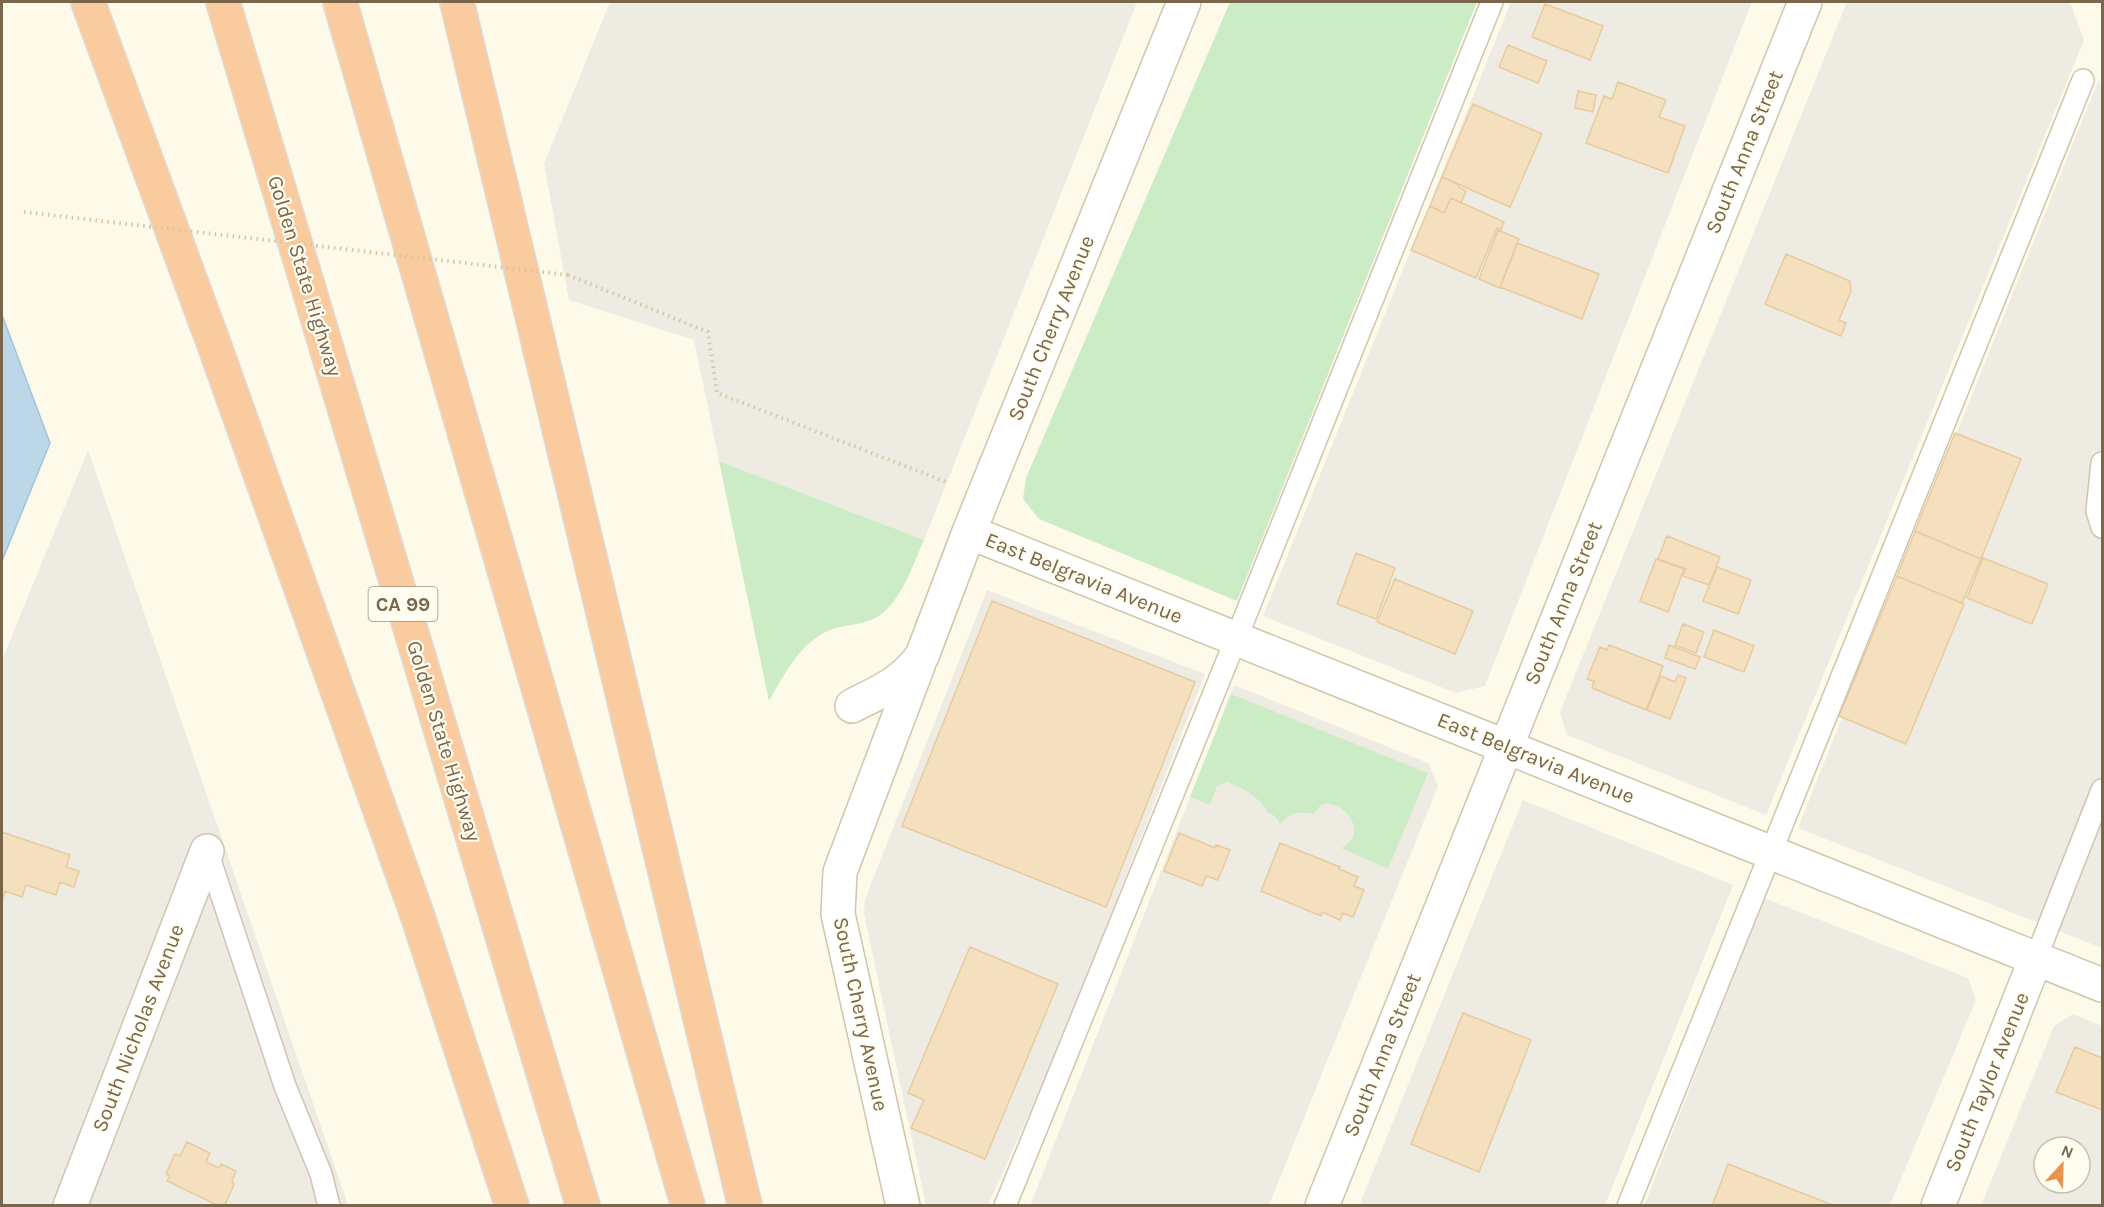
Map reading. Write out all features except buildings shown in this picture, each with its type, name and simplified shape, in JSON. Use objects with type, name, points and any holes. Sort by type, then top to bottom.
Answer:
[{"type":"highway","points":[[88,2],[219,358],[414,906],[512,1206]]},
{"type":"highway","name":"Golden State Highway","points":[[223,2],[583,1206]]},
{"type":"highway","points":[[340,2],[688,1206]]},
{"type":"highway","points":[[457,2],[745,1206]]},
{"type":"street","name":"South Cherry Avenue","points":[[903,1206],[838,914],[840,872],[969,532],[1184,2]]},
{"type":"street","name":"South Anna Street","points":[[1322,1206],[1805,2]]},
{"type":"street","name":"East Belgravia Avenue","points":[[969,532],[2103,985]]},
{"type":"street","name":"South Cherry Avenue","points":[[852,706],[896,683],[909,672],[921,656]]},
{"type":"street","name":"South Nicholas Avenue","points":[[70,1206],[207,850]]},
{"type":"street","name":"South Taylor Avenue","points":[[1938,1206],[2036,958]]},
{"type":"lane","points":[[1005,1206],[1492,2]]},
{"type":"lane","points":[[1628,1206],[2083,80]]},
{"type":"lane","points":[[2103,463],[2097,511],[2103,527]]},
{"type":"lane","points":[[2036,958],[2103,790]]},
{"type":"lane","points":[[207,850],[285,1086],[321,1174],[329,1206]]},
{"type":"path","points":[[24,212],[568,275],[708,332],[717,393],[983,497]]},
{"type":"shaded area","points":[[610,2],[1137,2],[924,540],[719,461],[694,340],[569,300],[544,164]]},
{"type":"shaded area","points":[[1511,2],[1752,2],[1485,686],[1456,693],[1263,616]]},
{"type":"shaded area","points":[[1847,2],[2070,2],[2084,40],[1766,815],[1567,735],[1560,712]]},
{"type":"shaded area","points":[[2099,79],[2102,89],[2102,948],[1798,828]]},
{"type":"shaded area","points":[[88,450],[348,1205],[2,1206],[2,660]]},
{"type":"shaded area","points":[[987,590],[1205,674],[1059,1047],[988,1205],[926,1205],[864,914],[865,899]]},
{"type":"shaded area","points":[[1234,685],[1428,763],[1438,786],[1269,1205],[1030,1206]]},
{"type":"shaded area","points":[[1523,800],[1733,885],[1605,1205],[1359,1206]]},
{"type":"shaded area","points":[[1764,898],[1968,978],[1976,1000],[1890,1205],[1644,1206]]},
{"type":"shaded area","points":[[2073,1014],[2102,1026],[2102,1205],[1981,1206],[2054,1026]]},
{"type":"green space","points":[[1230,2],[1477,2],[1237,601],[1039,519],[1023,499],[1026,478]]},
{"type":"green space","points":[[719,461],[924,540],[907,578],[891,605],[873,619],[836,628],[813,640],[796,658],[769,701]]},
{"type":"green space","points":[[1231,694],[1428,773],[1388,869],[1341,848],[1350,841],[1354,834],[1354,826],[1345,812],[1331,804],[1321,805],[1314,814],[1295,813],[1280,824],[1256,798],[1227,782],[1217,786],[1210,805],[1190,797]]},
{"type":"water","points":[[2,315],[50,443],[2,561]]}]
